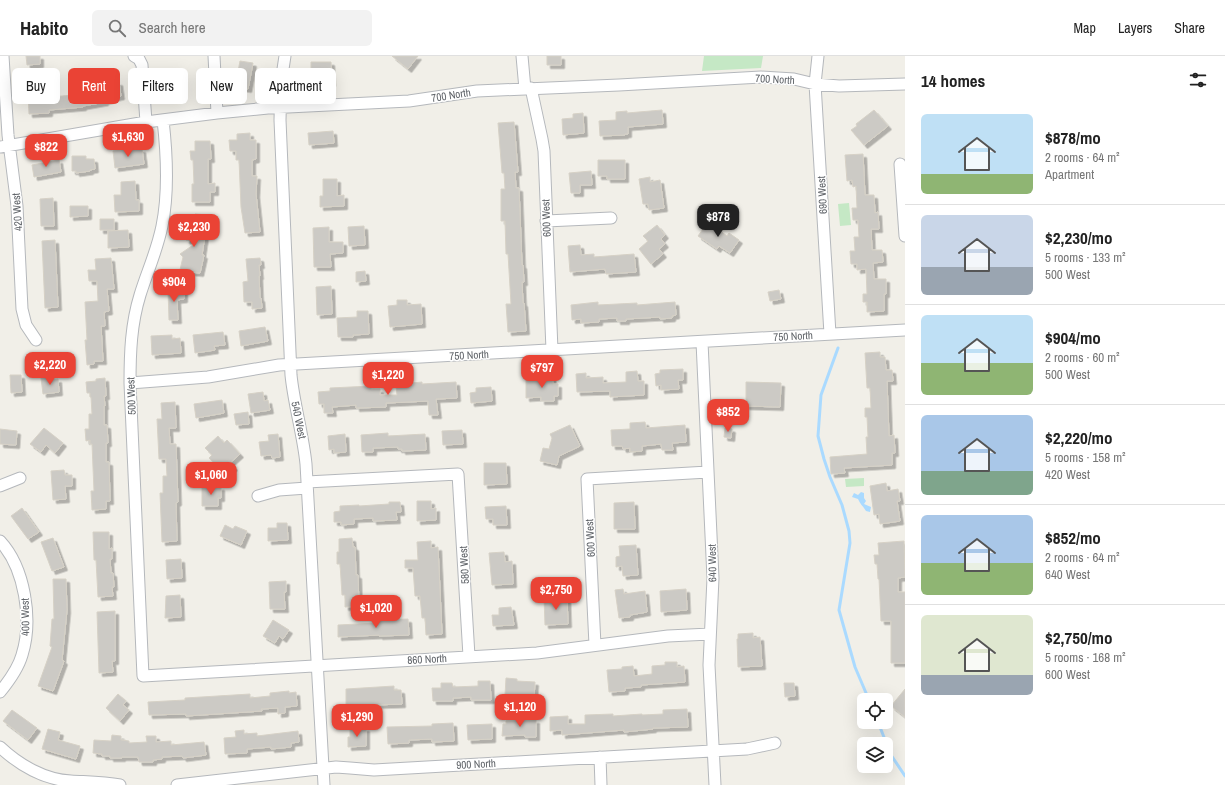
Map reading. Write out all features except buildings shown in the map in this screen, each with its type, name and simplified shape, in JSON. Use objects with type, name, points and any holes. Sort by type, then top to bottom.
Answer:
[{"type":"street","name":"420 West","points":[[3,56],[4,146],[18,206],[22,309],[26,325],[36,340]]},
{"type":"street","points":[[134,56],[139,59],[142,65],[146,122]]},
{"type":"street","points":[[214,56],[217,113]]},
{"type":"street","name":"540 West","points":[[285,56],[281,82],[280,108],[291,364],[294,399],[304,447],[307,485],[324,785]]},
{"type":"street","name":"600 West","points":[[522,56],[528,88],[544,151],[552,350]]},
{"type":"street","name":"690 West","points":[[818,56],[816,84],[830,334]]},
{"type":"street","name":"700 North","points":[[4,146],[146,122],[217,113],[280,108],[384,103],[477,91],[761,77],[794,79],[816,84],[855,86],[905,84]]},
{"type":"street","name":"500 West","points":[[143,676],[130,383],[130,345],[135,312],[140,294],[156,252],[165,212],[166,182],[163,120]]},
{"type":"street","points":[[900,164],[905,236]]},
{"type":"street","points":[[546,221],[611,218]]},
{"type":"street","name":"750 North","points":[[130,383],[208,377],[291,364],[905,330]]},
{"type":"street","name":"640 West","points":[[702,342],[713,578],[709,665],[715,785]]},
{"type":"street","name":"600 West","points":[[595,645],[587,480],[708,472]]},
{"type":"street","name":"580 West","points":[[307,485],[458,474],[469,656]]},
{"type":"street","points":[[0,486],[20,478]]},
{"type":"street","points":[[258,496],[279,490],[307,485]]},
{"type":"street","name":"400 West","points":[[0,541],[7,550],[19,575],[25,596],[27,620],[26,637],[22,656],[12,677],[0,692]]},
{"type":"street","name":"860 North","points":[[143,676],[537,653],[668,636],[710,634]]},
{"type":"street","name":"900 North","points":[[177,785],[323,769],[350,768],[374,770],[747,750],[775,743]]},
{"type":"street","points":[[0,747],[23,765],[47,776],[70,781],[120,785]]},
{"type":"street","points":[[600,757],[601,785]]},
{"type":"green space","points":[[704,56],[763,56],[761,68],[702,71]]},
{"type":"green space","points":[[849,203],[851,225],[840,226],[838,204]]},
{"type":"green space","points":[[864,478],[864,486],[846,487],[845,479]]},
{"type":"water","points":[[861,492],[864,493],[864,498],[866,501],[864,504],[871,507],[870,512],[866,511],[858,499],[852,497],[854,493],[858,495]]},
{"type":"waterway","points":[[838,348],[821,395],[818,436],[824,459],[842,505],[849,531],[850,543],[839,610],[855,667],[866,693]]},
{"type":"waterway","points":[[881,729],[891,755],[905,776]]}]
